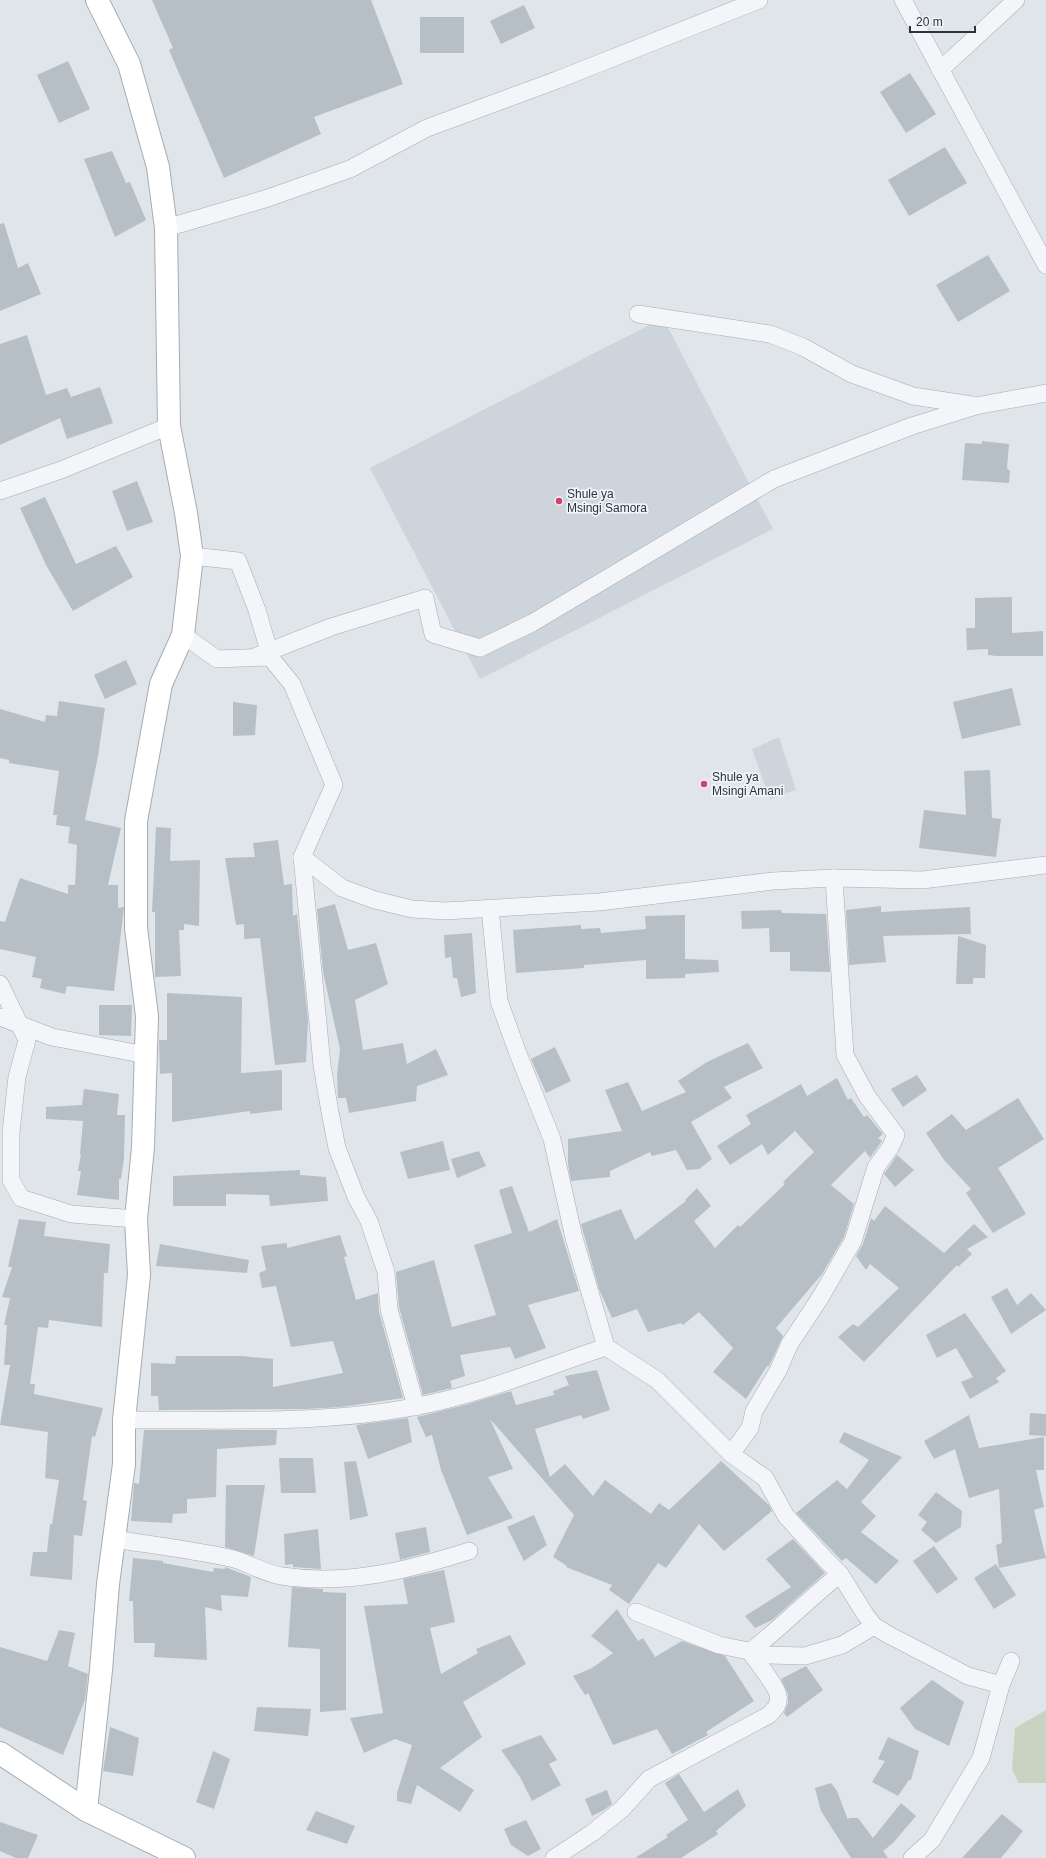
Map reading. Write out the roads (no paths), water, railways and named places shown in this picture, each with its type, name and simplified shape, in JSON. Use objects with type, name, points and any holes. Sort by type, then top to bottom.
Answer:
[{"type":"street","points":[[86,1810],[114,1539],[124,1464],[124,1420],[140,1275],[136,1219],[143,1147],[147,1016],[136,928],[136,821],[161,684],[183,635],[192,556],[185,506],[169,426],[166,228],[158,167],[129,64],[97,0]]},
{"type":"street","points":[[166,228],[268,198],[350,169],[427,128],[557,80],[759,0]]},
{"type":"street","points":[[903,0],[1046,265]]},
{"type":"street","points":[[940,70],[1016,0]]},
{"type":"street","points":[[638,314],[770,334],[803,347],[852,374],[907,394],[976,406]]},
{"type":"street","points":[[253,658],[331,627],[424,598],[433,634],[480,648],[532,623],[774,479],[912,426],[976,406],[1046,393]]},
{"type":"street","points":[[0,492],[60,470],[169,426]]},
{"type":"street","points":[[192,556],[238,561],[257,610],[269,651]]},
{"type":"street","points":[[183,635],[217,659],[270,657],[292,684],[334,785],[302,857],[322,1065],[337,1148],[356,1197],[369,1221],[386,1272],[389,1309],[416,1407]]},
{"type":"street","points":[[302,857],[342,888],[375,900],[412,909],[445,911],[599,902],[773,881],[834,878],[922,880],[1046,865]]},
{"type":"street","points":[[731,1454],[750,1428],[754,1412],[779,1369],[789,1345],[820,1298],[853,1241],[876,1167],[890,1148],[896,1135],[867,1096],[845,1055],[834,878]]},
{"type":"street","points":[[490,908],[499,1001],[552,1139],[574,1238],[606,1347],[657,1380],[731,1454],[765,1478],[786,1516],[840,1574],[874,1626],[968,1676],[1001,1685]]},
{"type":"street","points":[[0,984],[26,1040],[16,1085],[11,1132],[11,1180],[21,1198],[71,1214],[136,1219]]},
{"type":"street","points":[[0,1017],[19,1026],[52,1037],[146,1055]]},
{"type":"street","points":[[124,1420],[336,1418],[416,1407],[496,1386],[606,1347]]},
{"type":"street","points":[[114,1539],[232,1558],[280,1576],[325,1579],[370,1576],[433,1562],[469,1551]]},
{"type":"street","points":[[750,1652],[792,1617],[812,1596],[840,1574]]},
{"type":"street","points":[[636,1612],[719,1645],[768,1655],[805,1656],[842,1644],[874,1626]]},
{"type":"street","points":[[554,1858],[592,1833],[616,1814],[649,1780],[769,1715],[776,1709],[778,1704],[778,1693],[750,1652]]},
{"type":"street","points":[[912,1858],[932,1840],[981,1758],[1001,1685],[1011,1661]]},
{"type":"street","points":[[0,1753],[86,1810],[184,1858]]},
{"type":"place","name":"Shule ya Msingi Samora","points":[[559,501]]},
{"type":"place","name":"Shule ya Msingi Amani","points":[[704,784]]}]
